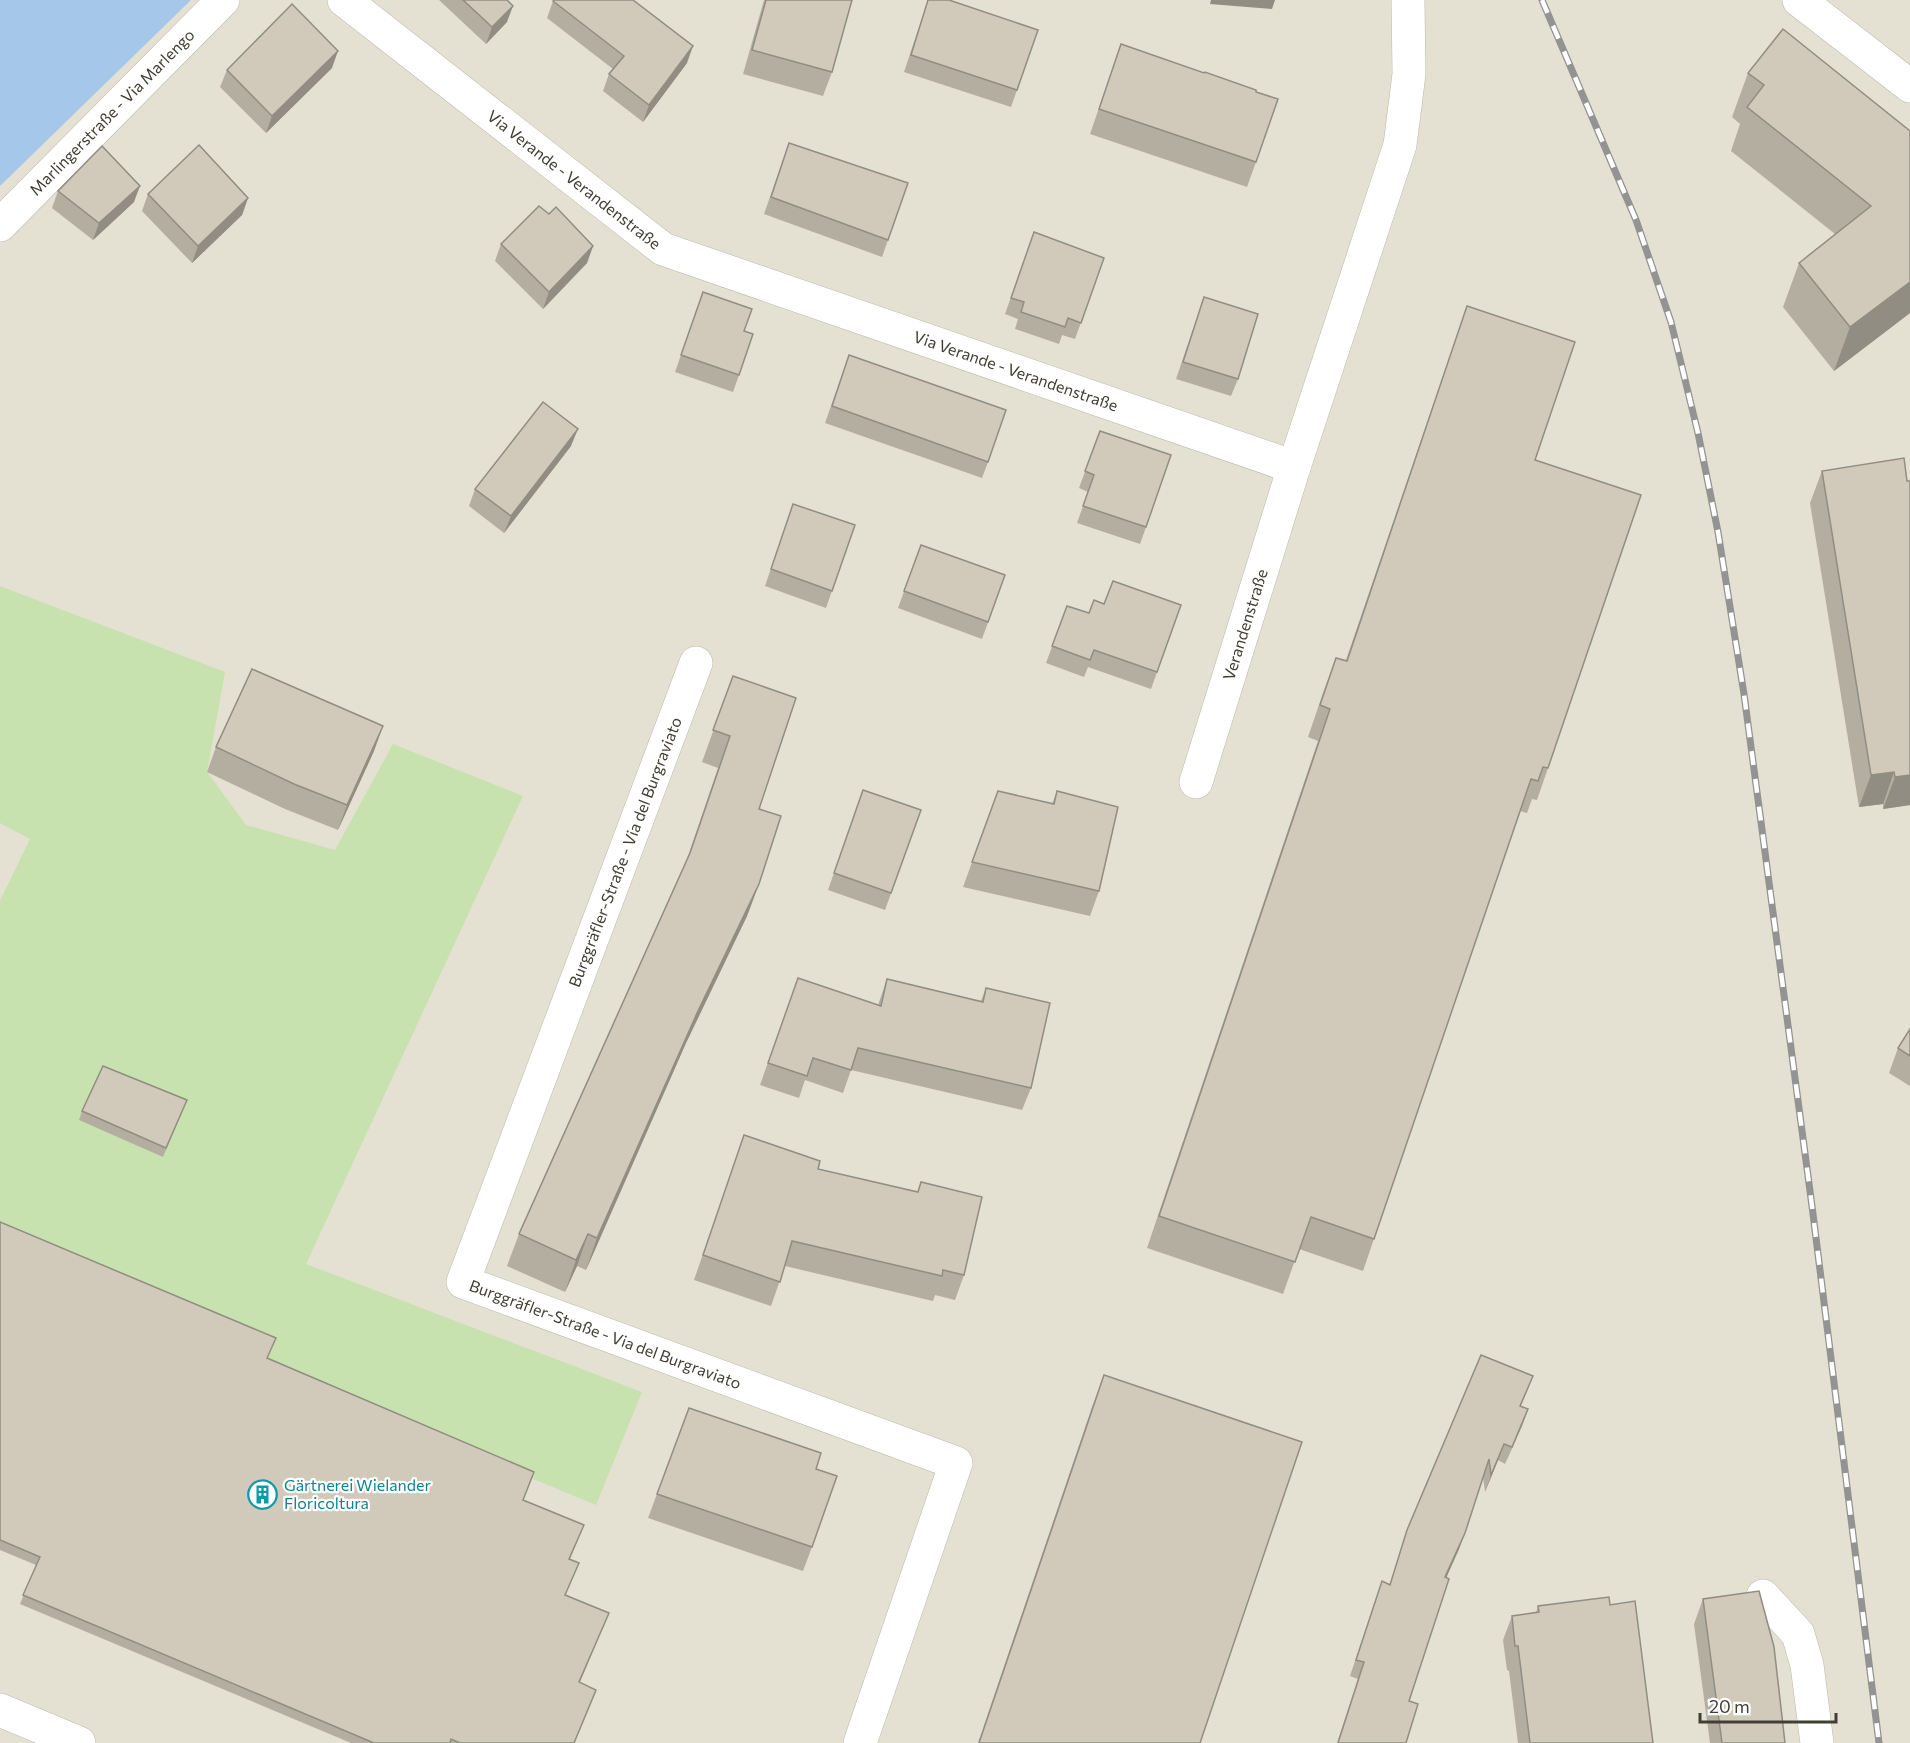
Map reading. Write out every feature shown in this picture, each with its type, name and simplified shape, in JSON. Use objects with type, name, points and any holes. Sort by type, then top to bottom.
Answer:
[{"type":"street","name":"Marlingerstraße - Via Marlengo","points":[[0,225],[223,0]]},
{"type":"street","name":"Via Verande - Verandenstraße","points":[[344,0],[663,249],[1294,467]]},
{"type":"street","points":[[1294,467],[1400,145],[1409,74],[1408,0]]},
{"type":"street","points":[[1799,0],[1910,86]]},
{"type":"street","name":"Verandenstraße","points":[[1196,782],[1294,467]]},
{"type":"street","name":"Burggräfler-Straße - Via del Burgraviato","points":[[696,663],[463,1282],[956,1464],[860,1743]]},
{"type":"street","points":[[1763,1596],[1798,1634],[1807,1665],[1817,1743]]},
{"type":"street","points":[[0,1710],[79,1743]]},
{"type":"shaded area","points":[[0,0],[1910,0],[1910,1743],[0,1743]]},
{"type":"green space","points":[[0,586],[225,672],[207,772],[246,825],[335,850],[393,744],[523,796],[306,1264],[642,1392],[596,1505],[264,1367],[272,1347],[0,1225],[0,901],[30,839],[0,823]]},
{"type":"water","points":[[0,0],[191,0],[0,186]]},
{"type":"building","points":[[463,0],[507,0],[513,6],[492,27]]},
{"type":"building","points":[[554,0],[633,0],[693,46],[649,105],[609,74],[624,56]]},
{"type":"building","points":[[766,0],[852,0],[832,72],[752,50]]},
{"type":"building","points":[[928,0],[949,0],[1038,30],[1017,90],[911,55]]},
{"type":"building","points":[[292,4],[338,51],[272,116],[227,70]]},
{"type":"building","points":[[1783,29],[1910,131],[1910,282],[1850,327],[1799,263],[1871,206],[1747,107],[1764,85],[1748,73]]},
{"type":"building","points":[[1121,44],[1278,99],[1256,162],[1099,109]]},
{"type":"building","points":[[789,143],[908,183],[888,240],[771,197]]},
{"type":"building","points":[[199,145],[248,198],[198,246],[148,194]]},
{"type":"building","points":[[102,146],[140,186],[99,223],[58,191]]},
{"type":"building","points":[[539,206],[549,214],[556,207],[593,246],[549,292],[501,244]]},
{"type":"building","points":[[1034,232],[1104,258],[1081,323],[1068,318],[1065,327],[1021,312],[1024,302],[1011,298]]},
{"type":"building","points":[[703,292],[752,309],[744,331],[753,334],[739,375],[681,355]]},
{"type":"building","points":[[1204,297],[1258,314],[1238,379],[1183,362]]},
{"type":"building","points":[[1467,306],[1575,342],[1535,460],[1641,495],[1548,768],[1543,767],[1538,781],[1531,779],[1374,1239],[1311,1217],[1295,1262],[1159,1216],[1330,709],[1320,705],[1336,658],[1347,661]]},
{"type":"building","points":[[849,355],[1006,410],[988,462],[832,406]]},
{"type":"building","points":[[543,402],[578,429],[511,516],[475,489]]},
{"type":"building","points":[[1100,431],[1171,455],[1146,527],[1083,506],[1094,475],[1085,471]]},
{"type":"building","points":[[1904,458],[1907,481],[1910,481],[1910,775],[1895,777],[1894,772],[1871,775],[1822,471]]},
{"type":"building","points":[[793,504],[855,525],[832,591],[771,569]]},
{"type":"building","points":[[921,545],[1005,575],[988,622],[904,591]]},
{"type":"building","points":[[1113,581],[1181,605],[1157,672],[1094,650],[1090,660],[1052,646],[1067,606],[1089,613],[1094,600],[1104,604]]},
{"type":"building","points":[[252,669],[383,726],[347,805],[294,784],[216,747]]},
{"type":"building","points":[[733,676],[796,698],[759,809],[781,816],[759,884],[698,1011],[597,1238],[588,1234],[576,1260],[519,1234],[690,853],[730,736],[713,730]]},
{"type":"building","points":[[863,790],[921,810],[891,893],[834,873]]},
{"type":"building","points":[[998,791],[1054,804],[1057,791],[1118,807],[1099,891],[972,862]]},
{"type":"building","points":[[798,978],[881,1006],[887,979],[983,1002],[986,988],[1050,1003],[1031,1088],[858,1048],[851,1070],[813,1058],[807,1076],[768,1063]]},
{"type":"building","points":[[1910,1029],[1910,1056],[1898,1048]]},
{"type":"building","points":[[103,1066],[187,1100],[166,1148],[82,1111]]},
{"type":"building","points":[[744,1135],[820,1161],[818,1169],[918,1192],[921,1182],[982,1197],[964,1275],[943,1270],[942,1276],[792,1241],[780,1282],[703,1255]]},
{"type":"building","name":"Gärtnerei Wielander Floricoltura","points":[[0,1222],[276,1338],[267,1358],[534,1472],[523,1500],[584,1525],[569,1559],[579,1563],[565,1595],[609,1613],[579,1682],[596,1690],[574,1743],[460,1743],[451,1739],[450,1743],[374,1743],[23,1595],[40,1557],[0,1540]]},
{"type":"building","points":[[1481,1355],[1533,1376],[1520,1406],[1528,1409],[1512,1447],[1504,1444],[1491,1475],[1489,1459],[1465,1533],[1445,1577],[1449,1579],[1409,1701],[1418,1704],[1406,1743],[1338,1743],[1364,1662],[1356,1660],[1382,1581],[1390,1585],[1407,1530]]},
{"type":"building","points":[[1104,1375],[1302,1442],[1200,1743],[979,1743]]},
{"type":"building","points":[[689,1408],[821,1453],[816,1469],[837,1476],[812,1547],[657,1494]]},
{"type":"building","points":[[1759,1591],[1774,1647],[1785,1743],[1722,1743],[1703,1599]]},
{"type":"building","points":[[1609,1597],[1610,1605],[1635,1601],[1653,1743],[1530,1743],[1512,1616],[1539,1612],[1538,1606]]},
{"type":"railway","points":[[1542,0],[1636,220],[1671,322],[1698,433],[1718,532],[1744,694],[1812,1206],[1879,1743]]},
{"type":"place","name":"Gärtnerei Wielander Floricoltura","points":[[263,1494]]}]
